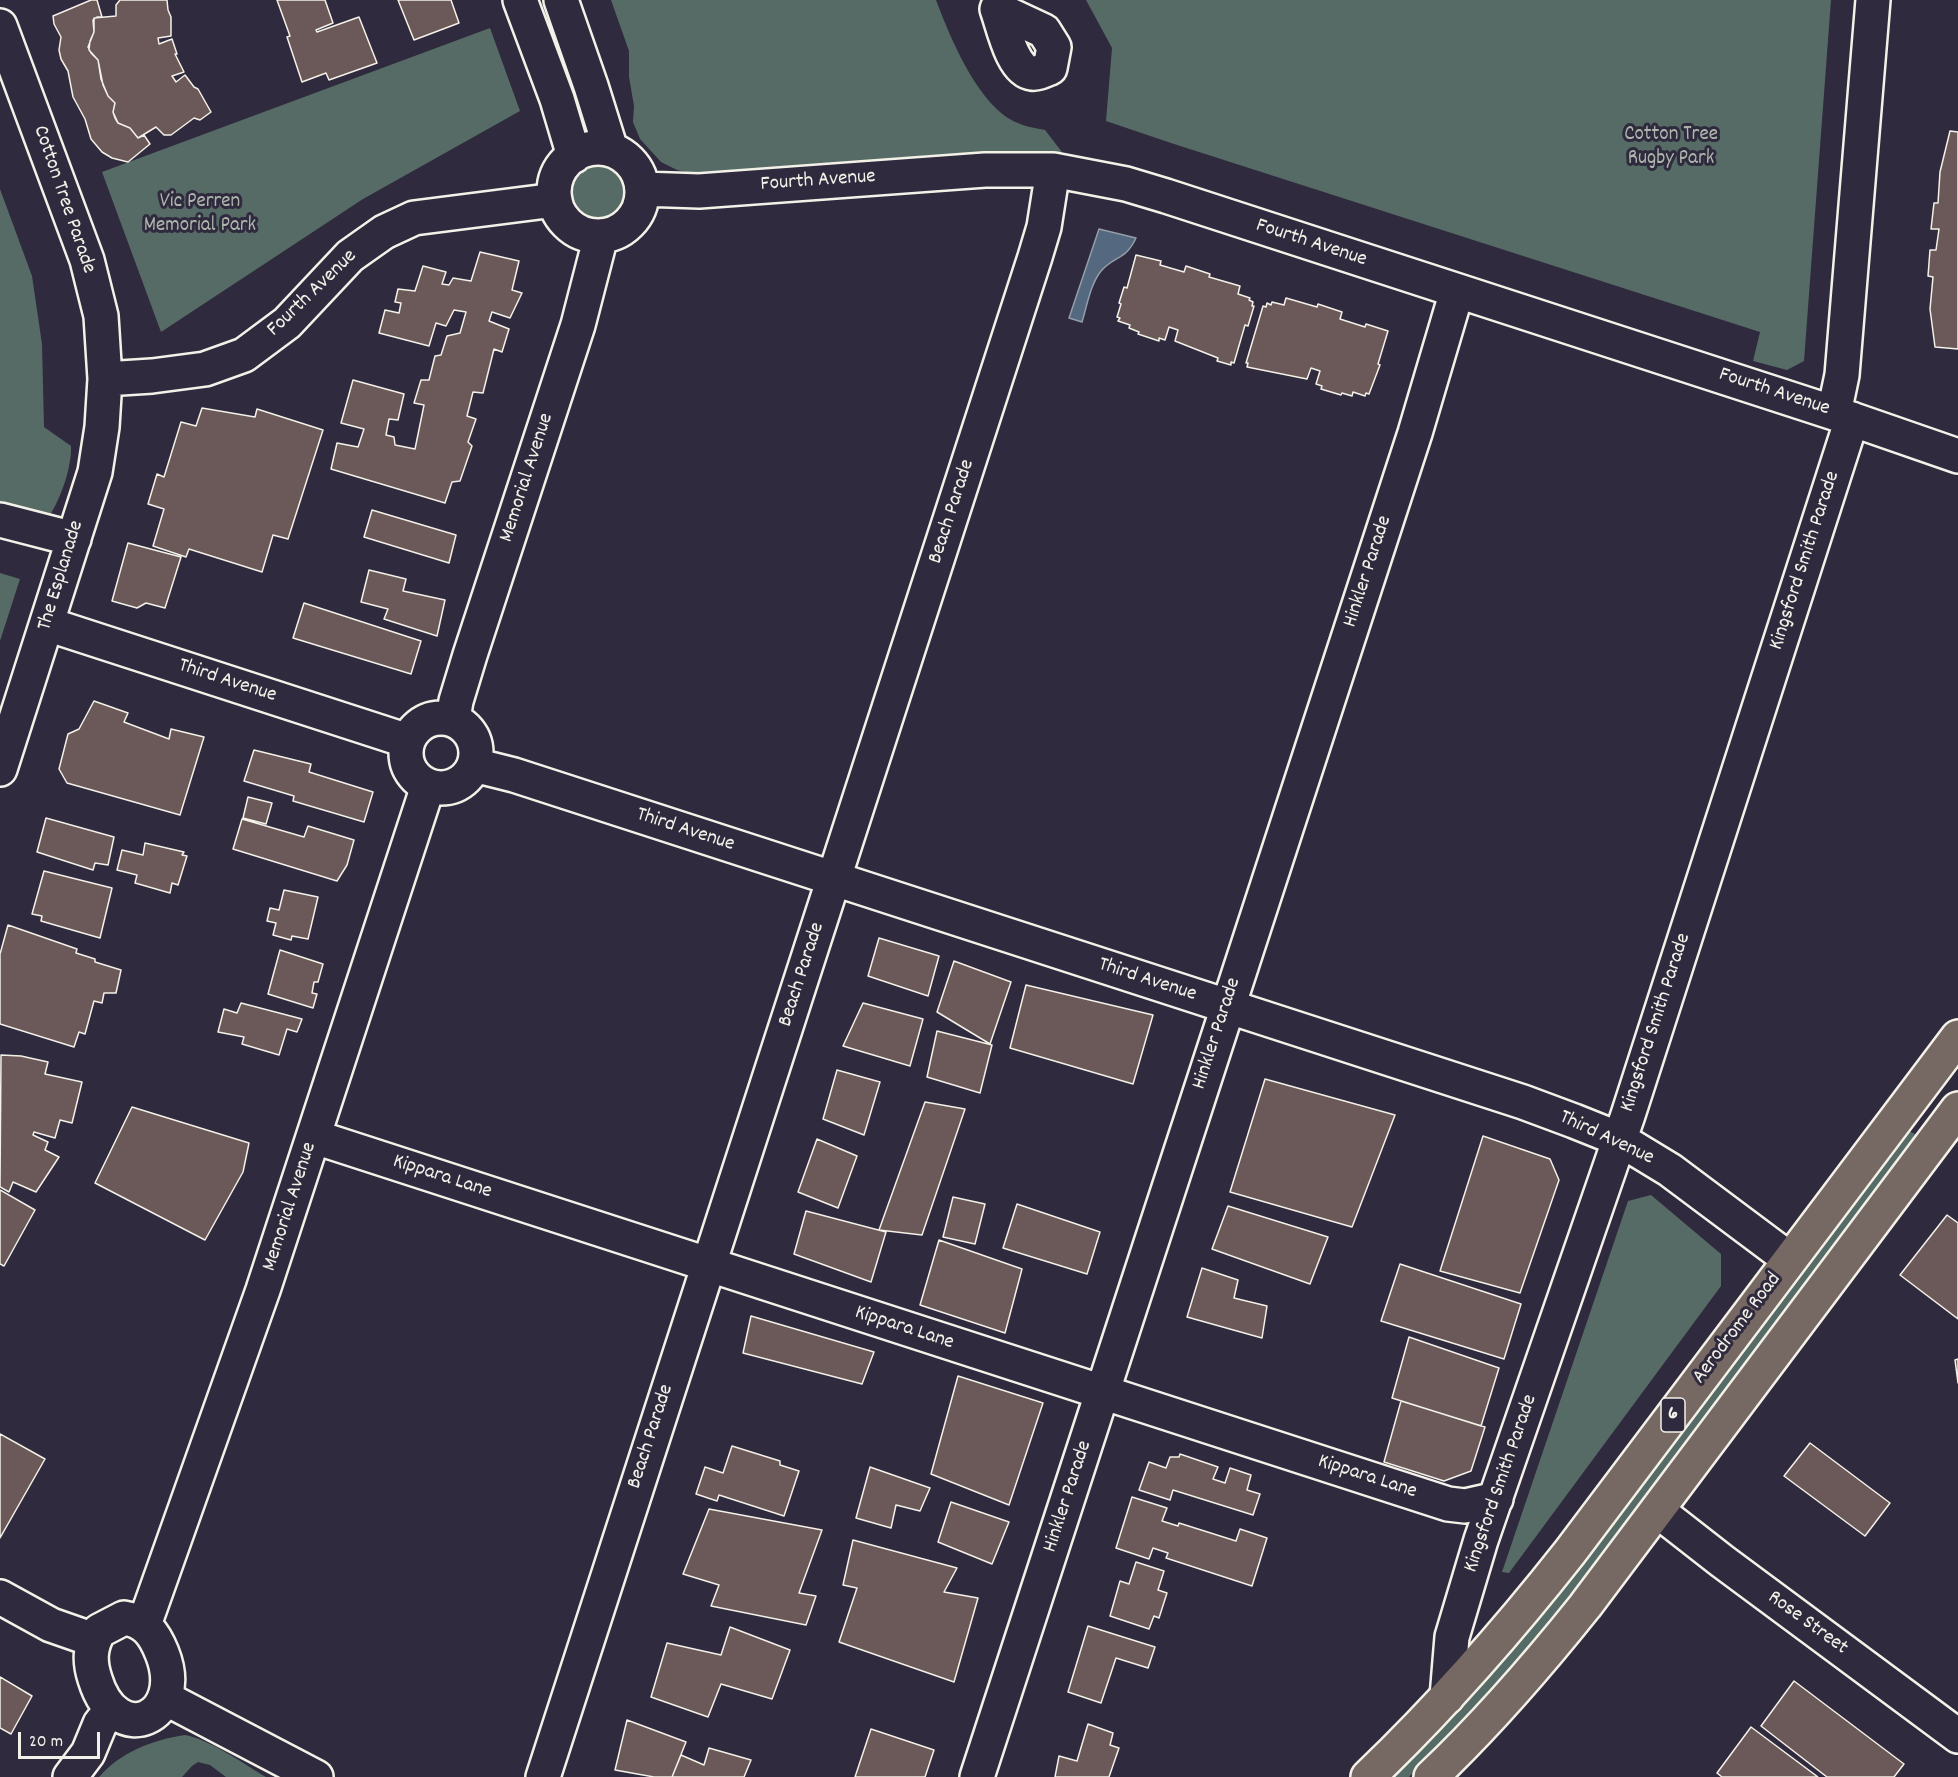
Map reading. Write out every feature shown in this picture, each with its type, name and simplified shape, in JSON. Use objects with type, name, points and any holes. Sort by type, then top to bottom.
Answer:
[{"type":"main road","name":"Aerodrome Road","points":[[1368,1777],[1448,1697],[1513,1625],[1956,1040]]},
{"type":"main road","name":"6","points":[[1431,1777],[1468,1742],[1542,1660],[1658,1511],[1958,1109]]},
{"type":"street","points":[[520,0],[557,99],[574,156]]},
{"type":"street","points":[[561,0],[611,150]]},
{"type":"street","name":"Kingsford Smith Parade","points":[[1448,1697],[1452,1636],[1481,1540],[1619,1139],[1843,416],[1842,375],[1873,0]]},
{"type":"street","name":"Cotton Tree Parade","points":[[0,26],[87,260],[100,316],[105,378]]},
{"type":"street","points":[[597,148],[623,155],[633,164],[642,189],[641,203],[626,226],[614,233],[601,236],[588,235],[576,230],[567,222],[555,200],[555,187],[564,164],[574,156],[585,150],[597,148]]},
{"type":"street","name":"Fourth Avenue","points":[[642,189],[699,191],[985,170],[1053,170],[1126,184],[1843,416],[1958,456]]},
{"type":"street","name":"Beach Parade","points":[[543,1777],[1035,257],[1044,227],[1053,170]]},
{"type":"street","name":"Fourth Avenue","points":[[105,378],[152,376],[205,369],[244,355],[287,323],[350,256],[384,232],[414,218],[555,200]]},
{"type":"street","name":"Memorial Avenue","points":[[453,719],[470,655],[578,326],[601,236]]},
{"type":"street","name":"Hinkler Parade","points":[[977,1777],[1411,444],[1457,291]]},
{"type":"street","name":"The Esplanade","points":[[0,769],[95,472],[102,427],[105,378]]},
{"type":"street","points":[[0,520],[74,538]]},
{"type":"street","name":"Third Avenue","points":[[47,624],[408,741]]},
{"type":"street","points":[[442,717],[453,719],[462,724],[475,742],[477,754],[474,765],[469,775],[460,783],[440,789],[428,786],[419,781],[407,762],[405,752],[408,741],[413,731],[421,723],[442,717]]},
{"type":"street","name":"Third Avenue","points":[[474,765],[514,775],[1522,1102],[1619,1139],[1670,1170],[1789,1259]]},
{"type":"street","name":"Memorial Avenue","points":[[144,1625],[315,1137],[428,786]]},
{"type":"street","name":"Kippara Lane","points":[[315,1137],[1448,1504],[1465,1506],[1496,1499]]},
{"type":"street","name":"Rose Street","points":[[1658,1511],[1958,1736]]},
{"type":"street","points":[[0,1597],[51,1625],[94,1640]]},
{"type":"street","points":[[124,1618],[135,1619],[144,1625],[156,1639],[166,1663],[168,1686],[160,1707],[150,1716],[138,1720],[120,1717],[105,1702],[98,1690],[90,1660],[94,1640],[99,1630],[124,1618]]},
{"type":"street","points":[[165,1698],[316,1777]]},
{"type":"street","points":[[70,1777],[88,1753],[100,1724],[111,1710]]},
{"type":"green space","points":[[611,0],[936,0],[949,33],[968,70],[991,103],[1004,115],[1018,123],[1045,130],[1062,152],[694,174],[677,170],[661,162],[640,139],[633,122],[634,106],[629,77],[629,51]]},
{"type":"green space","name":"Cotton Tree Rugby Park","points":[[1086,0],[1831,0],[1804,361],[1787,370],[1753,361],[1760,332],[1106,121],[1112,48]]},
{"type":"green space","name":"Vic Perren Memorial Park","points":[[490,28],[520,111],[363,199],[161,332],[102,172]]},
{"type":"green space","points":[[599,161],[617,167],[625,175],[631,193],[625,211],[617,219],[599,225],[581,219],[573,211],[567,193],[573,175],[581,167]]},
{"type":"green space","points":[[0,189],[32,276],[42,344],[44,427],[71,446],[70,463],[65,482],[50,515],[0,507]]},
{"type":"green space","points":[[0,573],[20,579],[0,641]]},
{"type":"green space","points":[[1909,1131],[1919,1136],[1588,1578],[1525,1656],[1409,1777],[1381,1777],[1845,1202]]},
{"type":"green space","points":[[1651,1195],[1721,1254],[1721,1286],[1509,1573],[1502,1572],[1628,1201]]},
{"type":"green space","points":[[185,1735],[205,1741],[266,1777],[226,1777],[210,1765],[198,1762],[182,1777],[99,1777],[117,1761],[138,1748]]},
{"type":"water","points":[[1099,229],[1136,238],[1124,254],[1106,266],[1097,277],[1091,289],[1082,322],[1069,318]]},
{"type":"building","points":[[91,0],[97,0],[102,17],[93,20],[94,32],[88,47],[98,60],[103,85],[108,96],[115,103],[113,112],[115,118],[118,123],[130,128],[138,138],[144,135],[150,144],[128,162],[112,158],[102,152],[91,139],[85,119],[73,97],[68,71],[61,59],[59,50],[61,37],[54,24],[53,16]]},
{"type":"building","points":[[120,0],[167,0],[171,17],[171,36],[158,38],[159,44],[172,39],[177,54],[175,54],[184,72],[172,76],[176,82],[185,75],[198,89],[211,112],[200,120],[194,118],[171,135],[164,135],[156,127],[138,138],[130,128],[118,123],[113,112],[115,103],[108,96],[101,79],[98,60],[89,50],[94,32],[94,18],[116,16],[116,5]]},
{"type":"building","points":[[277,0],[325,0],[333,23],[316,30],[317,32],[359,17],[377,63],[329,80],[326,73],[302,82],[287,37],[290,36]]},
{"type":"building","points":[[398,0],[451,0],[459,23],[414,40]]},
{"type":"building","points":[[1950,131],[1958,132],[1958,349],[1935,347],[1930,309],[1933,277],[1928,276],[1930,250],[1936,250],[1939,229],[1931,229],[1934,203],[1938,203],[1940,172]]},
{"type":"building","points":[[480,252],[519,261],[512,290],[522,293],[510,318],[492,312],[489,321],[509,329],[502,352],[494,349],[483,393],[473,392],[467,416],[476,419],[468,442],[472,446],[460,481],[452,482],[445,503],[331,469],[337,443],[358,447],[364,429],[341,423],[353,380],[404,394],[398,420],[389,419],[386,435],[394,437],[395,445],[415,449],[424,405],[414,403],[421,380],[429,380],[435,356],[441,355],[447,336],[460,333],[466,312],[454,310],[446,326],[436,323],[429,346],[379,333],[385,310],[399,313],[401,303],[395,302],[398,289],[415,291],[423,266],[446,272],[442,284],[449,285],[453,278],[471,281]]},
{"type":"building","points":[[1136,255],[1161,261],[1160,265],[1184,272],[1186,266],[1210,274],[1209,277],[1240,286],[1238,294],[1250,298],[1254,306],[1248,326],[1245,325],[1234,363],[1231,362],[1231,365],[1217,361],[1218,358],[1175,341],[1178,330],[1169,327],[1165,340],[1159,338],[1159,341],[1138,334],[1139,332],[1129,328],[1130,325],[1118,321],[1121,304],[1119,303],[1124,287],[1127,288]]},
{"type":"building","points":[[1286,298],[1317,307],[1318,304],[1342,312],[1340,319],[1388,331],[1378,364],[1380,365],[1369,394],[1366,393],[1365,396],[1353,392],[1352,396],[1342,393],[1341,395],[1321,389],[1322,386],[1316,384],[1320,371],[1311,368],[1307,379],[1247,367],[1248,363],[1246,363],[1263,306],[1266,307],[1267,303],[1271,305],[1272,302],[1284,305]]},
{"type":"building","points":[[202,408],[255,417],[257,409],[323,430],[288,539],[273,535],[262,572],[189,549],[186,557],[153,546],[164,509],[148,504],[157,474],[164,477],[181,422],[196,426]]},
{"type":"building","points":[[372,510],[456,535],[449,563],[364,537]]},
{"type":"building","points":[[128,543],[181,557],[165,608],[146,603],[137,608],[112,601]]},
{"type":"building","points":[[369,570],[406,579],[403,591],[445,600],[437,636],[384,619],[388,609],[361,602]]},
{"type":"building","points":[[304,603],[421,641],[411,674],[293,638]]},
{"type":"building","points":[[94,701],[128,713],[124,722],[169,739],[171,729],[204,737],[180,815],[67,783],[59,769],[68,734],[79,729]]},
{"type":"building","points":[[254,750],[311,764],[309,772],[373,792],[364,822],[293,801],[294,796],[244,781]]},
{"type":"building","points":[[248,797],[272,803],[266,824],[243,818]]},
{"type":"building","points":[[46,818],[114,837],[108,865],[95,863],[93,870],[37,852]]},
{"type":"building","points":[[242,819],[304,837],[308,826],[354,840],[347,865],[337,881],[233,849]]},
{"type":"building","points":[[145,843],[184,852],[182,855],[187,856],[178,885],[172,883],[170,893],[135,883],[137,875],[117,870],[122,850],[143,855]]},
{"type":"building","points":[[44,871],[112,888],[100,938],[41,921],[42,916],[32,914]]},
{"type":"building","points":[[284,890],[318,897],[308,939],[292,936],[291,940],[273,935],[276,923],[267,921],[270,908],[279,910]]},
{"type":"building","points":[[8,925],[77,949],[76,953],[121,970],[116,993],[104,993],[102,1003],[94,1001],[85,1034],[79,1032],[74,1047],[0,1024],[0,954]]},
{"type":"building","points":[[879,938],[939,956],[928,996],[868,976]]},
{"type":"building","points":[[280,950],[323,964],[318,982],[314,982],[312,993],[317,994],[313,1008],[268,994]]},
{"type":"building","points":[[954,961],[1011,982],[990,1044],[937,1012]]},
{"type":"building","points":[[1026,985],[1153,1015],[1133,1084],[1010,1048]]},
{"type":"building","points":[[241,1003],[302,1019],[297,1032],[287,1029],[279,1055],[242,1044],[244,1037],[218,1032],[224,1009],[237,1013]]},
{"type":"building","points":[[863,1003],[923,1019],[910,1066],[843,1046]]},
{"type":"building","points":[[937,1031],[992,1045],[980,1093],[927,1077]]},
{"type":"building","points":[[1,1055],[21,1056],[48,1062],[45,1074],[82,1082],[72,1123],[60,1120],[55,1138],[34,1132],[33,1135],[48,1142],[45,1150],[59,1157],[36,1192],[13,1182],[9,1192],[0,1187]]},
{"type":"building","points":[[837,1070],[880,1082],[864,1135],[823,1119]]},
{"type":"building","points":[[1265,1079],[1395,1115],[1352,1227],[1230,1192]]},
{"type":"building","points":[[925,1102],[965,1109],[922,1235],[879,1230]]},
{"type":"building","points":[[132,1107],[249,1143],[243,1172],[205,1240],[95,1183]]},
{"type":"building","points":[[1483,1136],[1550,1159],[1559,1180],[1520,1293],[1440,1271]]},
{"type":"building","points":[[817,1139],[857,1156],[838,1208],[798,1192]]},
{"type":"building","points":[[0,1190],[35,1210],[4,1266],[0,1264]]},
{"type":"building","points":[[953,1197],[985,1204],[975,1244],[943,1237]]},
{"type":"building","points":[[1017,1204],[1100,1232],[1087,1274],[1003,1248]]},
{"type":"building","points":[[1228,1206],[1328,1237],[1310,1284],[1212,1249]]},
{"type":"building","points":[[806,1211],[886,1232],[871,1282],[794,1254]]},
{"type":"building","points":[[1947,1215],[1958,1223],[1958,1319],[1900,1275]]},
{"type":"building","points":[[939,1240],[1022,1269],[1005,1333],[920,1305]]},
{"type":"building","points":[[1400,1264],[1521,1304],[1504,1359],[1381,1321]]},
{"type":"building","points":[[1202,1268],[1238,1280],[1234,1298],[1267,1306],[1262,1338],[1187,1317]]},
{"type":"building","points":[[751,1316],[874,1352],[862,1384],[743,1353]]},
{"type":"building","points":[[1409,1337],[1499,1368],[1481,1426],[1392,1398]]},
{"type":"building","points":[[1958,1359],[1958,1383],[1955,1360]]},
{"type":"building","points":[[958,1376],[1043,1403],[1009,1505],[931,1474]]},
{"type":"building","points":[[1401,1401],[1485,1427],[1471,1471],[1444,1481],[1384,1462]]},
{"type":"building","points":[[0,1434],[45,1459],[0,1538]]},
{"type":"building","points":[[1810,1443],[1890,1503],[1865,1536],[1784,1476]]},
{"type":"building","points":[[732,1446],[780,1461],[780,1465],[799,1471],[784,1516],[719,1495],[717,1501],[696,1494],[705,1467],[723,1473]]},
{"type":"building","points":[[1180,1454],[1218,1467],[1213,1479],[1225,1483],[1230,1468],[1251,1475],[1247,1490],[1260,1494],[1253,1515],[1173,1490],[1170,1500],[1139,1490],[1149,1462],[1166,1468],[1170,1457],[1179,1457]]},
{"type":"building","points":[[870,1467],[930,1488],[920,1511],[896,1505],[891,1528],[856,1518]]},
{"type":"building","points":[[1132,1497],[1167,1508],[1162,1521],[1178,1526],[1179,1523],[1236,1541],[1240,1529],[1267,1538],[1252,1586],[1166,1558],[1168,1553],[1153,1548],[1149,1559],[1116,1548]]},
{"type":"building","points":[[951,1502],[1009,1522],[992,1564],[938,1542]]},
{"type":"building","points":[[709,1509],[822,1530],[799,1593],[816,1596],[806,1625],[711,1606],[719,1585],[683,1574]]},
{"type":"building","points":[[853,1540],[957,1568],[944,1592],[978,1598],[954,1682],[839,1642],[857,1588],[843,1585]]},
{"type":"building","points":[[1136,1562],[1164,1571],[1158,1590],[1167,1593],[1159,1618],[1154,1616],[1149,1629],[1110,1616],[1120,1581],[1129,1584]]},
{"type":"building","points":[[1088,1626],[1155,1647],[1148,1668],[1116,1658],[1101,1703],[1068,1692]]},
{"type":"building","points":[[730,1627],[790,1650],[772,1699],[721,1684],[708,1717],[651,1697],[667,1643],[721,1655]]},
{"type":"building","points":[[0,1677],[32,1696],[11,1734],[0,1728]]},
{"type":"building","points":[[1794,1681],[1904,1764],[1894,1777],[1827,1777],[1761,1726]]},
{"type":"building","points":[[627,1720],[686,1742],[672,1777],[654,1777],[615,1770]]},
{"type":"building","points":[[1088,1724],[1113,1733],[1110,1745],[1119,1748],[1109,1777],[1055,1777],[1059,1756],[1077,1761]]},
{"type":"building","points":[[1751,1727],[1818,1777],[1722,1777],[1717,1773]]},
{"type":"building","points":[[871,1729],[934,1750],[925,1777],[855,1777]]},
{"type":"building","points":[[709,1748],[751,1760],[744,1777],[672,1777],[681,1755],[704,1765]]}]
